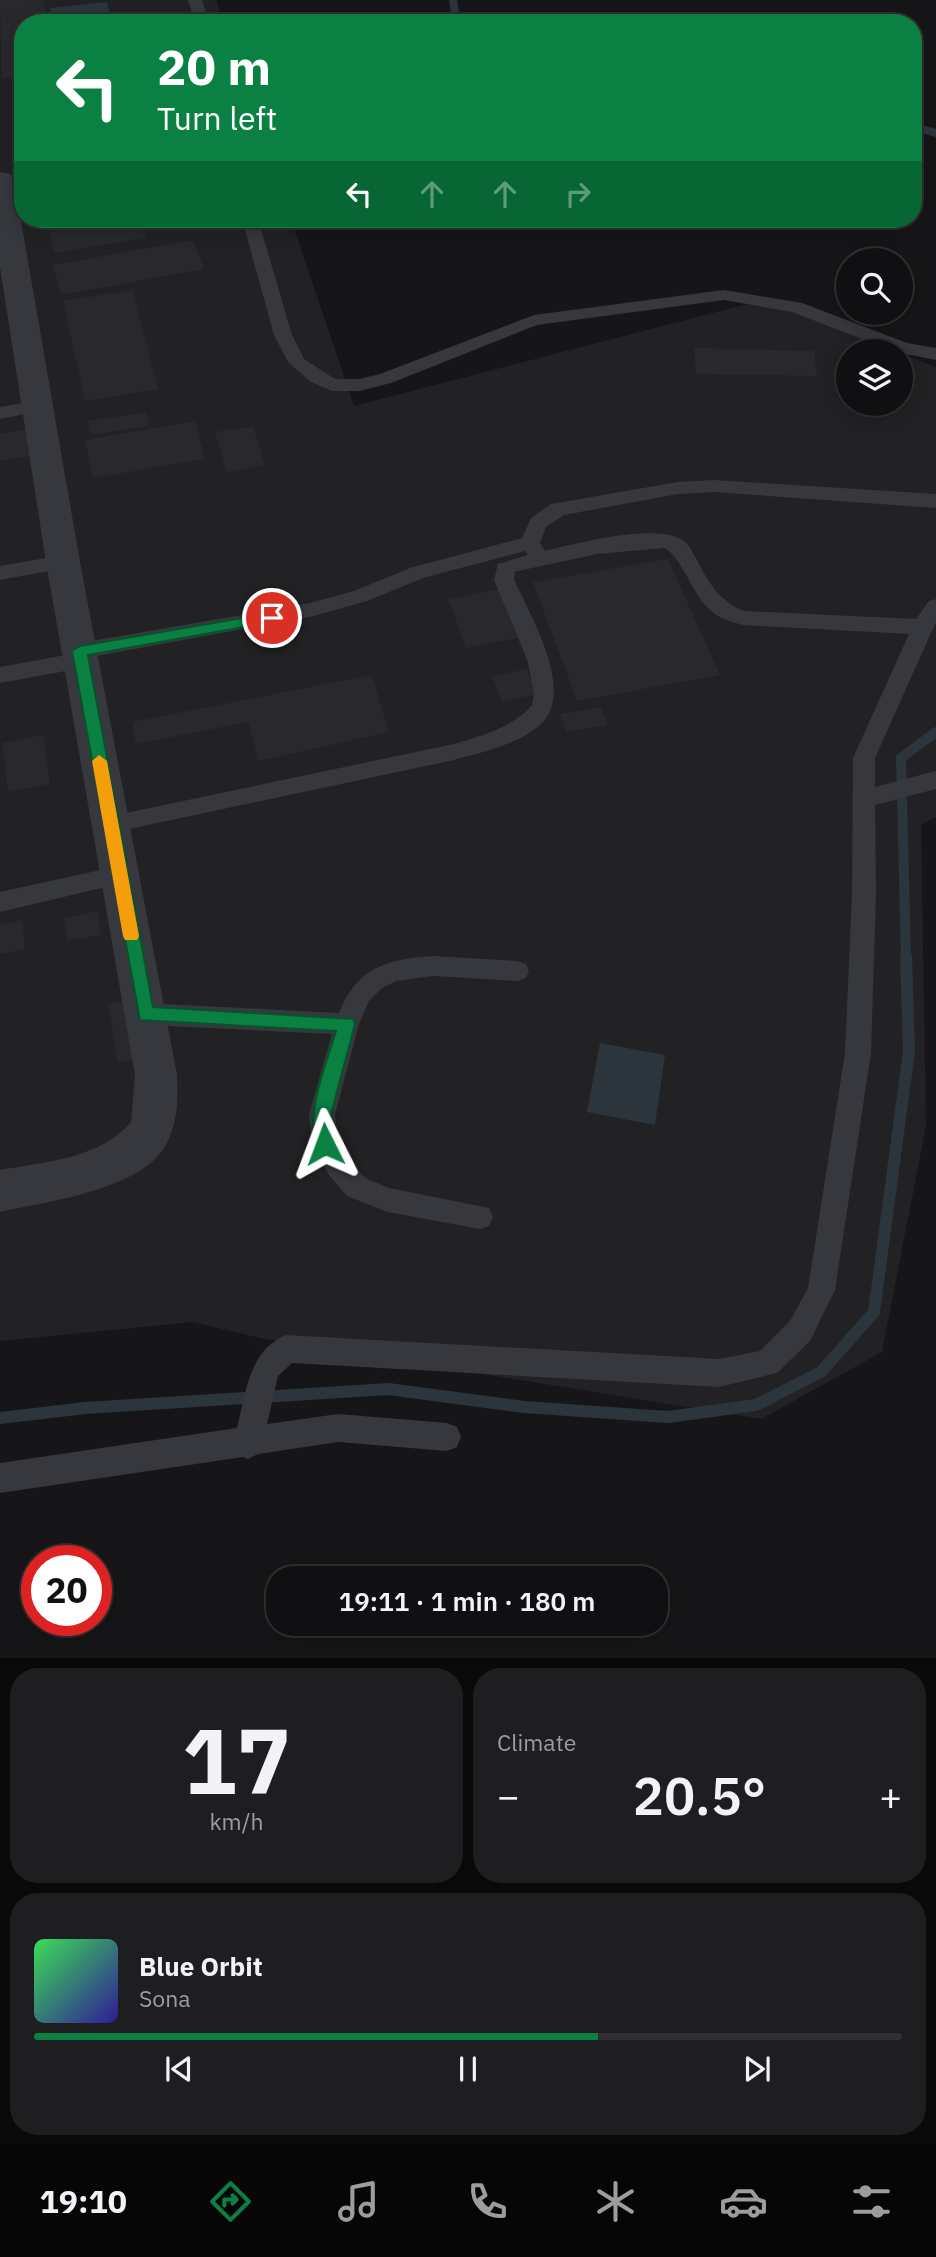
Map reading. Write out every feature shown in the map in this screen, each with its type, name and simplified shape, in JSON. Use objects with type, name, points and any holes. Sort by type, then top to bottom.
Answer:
[{"type":"street","points":[[0,180],[8,270],[39,406],[63,562],[156,1075],[156,1112],[144,1142],[118,1159],[65,1176],[0,1191]]},
{"type":"lane","points":[[253,228],[283,335],[298,362],[317,378],[332,385],[359,385],[385,379],[534,320],[724,295],[796,307],[903,348],[936,354]]},
{"type":"lane","points":[[0,413],[39,406]]},
{"type":"lane","points":[[535,551],[538,523],[558,509],[678,488],[714,486],[936,501]]},
{"type":"lane","points":[[0,675],[81,655],[310,610],[360,596],[417,573],[535,551],[658,540],[676,545],[715,605],[725,614],[794,622],[929,617],[863,758],[875,796],[864,892],[858,1053],[821,1290],[800,1331],[767,1363],[719,1373],[286,1349],[266,1369],[251,1430]]},
{"type":"lane","points":[[110,824],[437,755],[499,737],[524,724],[539,712],[545,703],[546,690],[503,574],[505,569],[535,551]]},
{"type":"lane","points":[[0,573],[63,562]]},
{"type":"lane","points":[[875,796],[926,783]]},
{"type":"lane","points":[[0,902],[120,875]]},
{"type":"lane","points":[[480,1217],[388,1200],[356,1187],[338,1167],[325,1144],[322,1114],[346,1024],[360,993],[382,976],[414,967],[454,966],[517,971]]},
{"type":"lane","points":[[146,1014],[346,1024]]},
{"type":"lane","points":[[0,1478],[251,1430],[338,1428],[447,1437]]},
{"type":"shaded area","points":[[0,0],[216,0],[221,14],[14,14],[14,228],[294,228],[354,406],[763,300],[864,339],[836,339],[836,416],[913,416],[913,358],[936,367],[936,817],[921,825],[926,1126],[882,1352],[761,1419],[260,1338],[193,1322],[0,1341]]},
{"type":"shaded area","points":[[107,2],[110,14],[51,14],[50,8]]},
{"type":"shaded area","points":[[600,1043],[665,1055],[655,1125],[587,1112]]},
{"type":"building","points":[[0,0],[43,0],[46,14],[14,14],[14,77],[2,79]]},
{"type":"building","points":[[48,228],[144,228],[147,238],[54,253]]},
{"type":"building","points":[[193,240],[204,269],[61,295],[53,265]]},
{"type":"building","points":[[133,290],[158,389],[85,401],[63,301]]},
{"type":"building","points":[[694,348],[814,351],[817,376],[696,374]]},
{"type":"building","points":[[146,412],[149,426],[91,435],[88,421]]},
{"type":"building","points":[[195,421],[205,459],[93,478],[85,440]]},
{"type":"building","points":[[253,426],[265,465],[227,472],[215,432]]},
{"type":"building","points":[[34,428],[38,455],[0,461],[0,434]]},
{"type":"building","points":[[668,559],[720,675],[577,701],[533,582]]},
{"type":"building","points":[[500,589],[517,638],[466,648],[448,599]]},
{"type":"building","points":[[527,669],[537,694],[502,702],[492,676]]},
{"type":"building","points":[[372,675],[389,732],[259,761],[248,722],[136,744],[132,722]]},
{"type":"building","points":[[601,707],[608,725],[566,732],[560,714]]},
{"type":"building","points":[[43,735],[50,784],[8,792],[2,743]]},
{"type":"building","points":[[98,911],[101,935],[67,941],[64,918]]},
{"type":"building","points":[[22,920],[25,949],[0,954],[0,925]]},
{"type":"building","points":[[134,998],[145,1057],[118,1063],[108,1004]]},
{"type":"waterway","points":[[453,0],[455,14]]},
{"type":"waterway","points":[[922,129],[936,133]]},
{"type":"waterway","points":[[906,958],[901,758],[936,732]]},
{"type":"waterway","points":[[0,1418],[85,1408],[388,1389],[524,1407],[668,1417],[756,1405],[821,1372],[874,1312],[909,1051],[906,956]]},
{"type":"slow traffic","points":[[99,761],[131,936]]},
{"type":"route","points":[[272,618],[80,651],[146,1014],[346,1024],[322,1114],[325,1144]]}]
